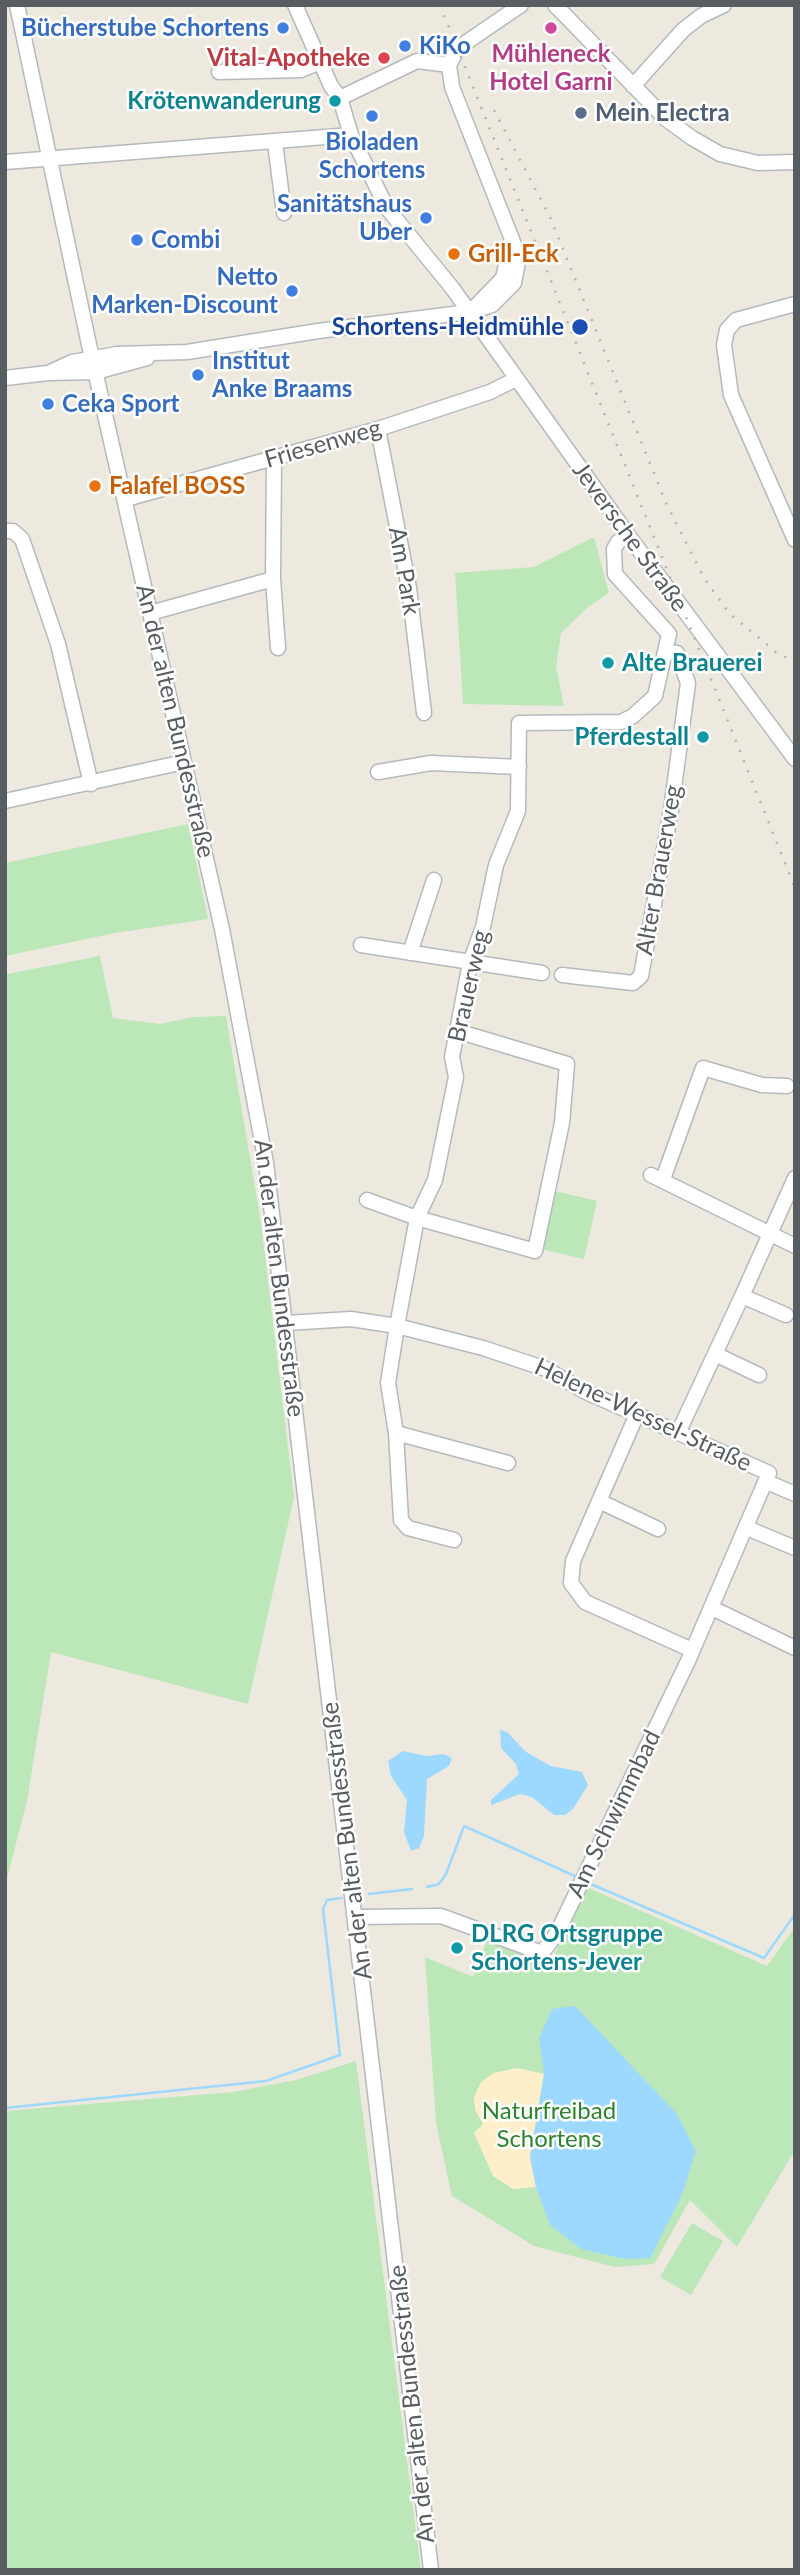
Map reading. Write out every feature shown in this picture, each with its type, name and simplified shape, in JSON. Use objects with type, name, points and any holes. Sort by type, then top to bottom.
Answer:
[{"type":"street","name":"An der alten Bundesstraße","points":[[17,5],[94,365],[222,929],[266,1163],[357,1917],[431,2570]]},
{"type":"street","name":"Jeversche Straße","points":[[295,5],[320,62],[340,98],[351,135],[387,208],[469,313],[628,535],[795,759]]},
{"type":"street","points":[[5,378],[94,365],[117,354],[155,355],[469,313],[492,305],[514,283],[520,265],[452,87],[449,65],[458,48],[521,5]]},
{"type":"street","points":[[555,5],[666,119],[720,154],[758,163],[795,162]]},
{"type":"street","points":[[633,86],[683,30],[701,16],[724,5]]},
{"type":"street","points":[[340,98],[416,61],[449,65]]},
{"type":"street","points":[[219,72],[300,70],[320,62]]},
{"type":"street","points":[[5,162],[351,135]]},
{"type":"street","points":[[275,143],[284,213]]},
{"type":"street","points":[[795,304],[736,320],[727,330],[724,345],[732,395],[795,540]]},
{"type":"street","name":"Friesenweg","points":[[126,499],[378,429],[490,392],[516,379]]},
{"type":"street","name":"Am Park","points":[[378,429],[409,588],[424,713]]},
{"type":"street","points":[[274,458],[273,579],[278,648]]},
{"type":"street","points":[[9,531],[22,538],[58,644],[91,784]]},
{"type":"street","points":[[628,535],[618,542],[614,549],[615,574],[635,600],[666,630],[667,651]]},
{"type":"street","points":[[150,613],[273,579]]},
{"type":"street","name":"Brauerweg","points":[[454,1540],[408,1528],[401,1520],[396,1433],[388,1383],[417,1218],[437,1167],[456,1077],[452,1057],[470,963],[483,927],[496,865],[518,811],[519,723],[621,722],[633,716],[654,696],[667,651]]},
{"type":"street","name":"Alter Brauerweg","points":[[562,975],[633,983],[642,976],[671,810],[688,683],[677,653],[667,651]]},
{"type":"street","points":[[5,801],[184,762]]},
{"type":"street","points":[[377,772],[431,763],[519,767]]},
{"type":"street","points":[[410,953],[434,880]]},
{"type":"street","points":[[361,945],[542,973]]},
{"type":"street","points":[[367,1200],[417,1218],[536,1251],[562,1123],[567,1064],[457,1031]]},
{"type":"street","points":[[787,1086],[762,1085],[703,1068],[657,1177],[795,1246]]},
{"type":"street","points":[[679,1431],[795,1178]]},
{"type":"street","points":[[742,1296],[786,1315]]},
{"type":"street","name":"Helene-Wessel-Straße","points":[[286,1323],[351,1319],[397,1326],[536,1365],[769,1473],[692,1650]]},
{"type":"street","points":[[715,1354],[759,1375]]},
{"type":"street","points":[[638,1414],[569,1574],[576,1592],[585,1602],[692,1650]]},
{"type":"street","points":[[396,1433],[508,1464]]},
{"type":"street","points":[[767,1482],[795,1494]]},
{"type":"street","points":[[599,1500],[658,1529]]},
{"type":"street","points":[[747,1528],[795,1548]]},
{"type":"street","points":[[712,1608],[795,1648]]},
{"type":"street","name":"Am Schwimmbad","points":[[357,1917],[441,1916],[542,1953],[557,1933],[692,1650]]},
{"type":"green space","points":[[594,537],[609,593],[588,607],[561,633],[556,667],[564,706],[463,704],[455,573],[534,567]]},
{"type":"green space","points":[[188,824],[208,919],[115,933],[5,956],[5,863]]},
{"type":"green space","points":[[100,956],[113,1018],[160,1024],[193,1017],[226,1016],[261,1223],[294,1497],[248,1704],[51,1652],[27,1801],[5,1886],[7,974]]},
{"type":"green space","points":[[555,1191],[597,1201],[584,1259],[541,1249]]},
{"type":"green space","name":"Naturfreibad Schortens","points":[[584,1886],[767,1966],[795,1927],[795,2150],[737,2247],[690,2200],[654,2264],[615,2267],[534,2246],[452,2196],[436,2123],[425,1957],[473,1977],[487,1940],[551,1963]]},
{"type":"green space","points":[[356,2061],[421,2570],[5,2570],[5,2111],[233,2092],[296,2080]]},
{"type":"green space","points":[[692,2223],[723,2241],[691,2295],[660,2277]]},
{"type":"sand","points":[[517,2068],[544,2074],[530,2157],[536,2187],[513,2189],[493,2176],[474,2133],[483,2124],[475,2110],[474,2097],[481,2082],[494,2073]]},
{"type":"water","points":[[500,1730],[507,1732],[526,1752],[551,1766],[582,1772],[588,1785],[573,1809],[565,1815],[554,1815],[532,1797],[520,1794],[491,1805],[491,1800],[519,1774],[516,1764],[501,1748]]},
{"type":"water","points":[[403,1751],[427,1756],[444,1754],[452,1758],[449,1766],[427,1779],[424,1836],[419,1848],[411,1851],[404,1832],[407,1800],[391,1776],[388,1761]]},
{"type":"water","points":[[575,2006],[676,2113],[696,2151],[682,2195],[650,2258],[625,2259],[581,2249],[550,2225],[536,2187],[530,2157],[544,2074],[539,2038],[552,2009]]},
{"type":"waterway","points":[[427,1887],[439,1884],[446,1874],[464,1826],[577,1877]]},
{"type":"waterway","points":[[586,1882],[764,1958],[795,1914]]},
{"type":"waterway","points":[[369,1894],[412,1889]]},
{"type":"waterway","points":[[5,2108],[266,2081],[340,2055],[323,1909],[327,1900],[341,1898]]},
{"type":"railway","points":[[440,5],[795,888]]},
{"type":"railway","points":[[494,110],[550,217],[666,503],[704,578],[729,613],[777,653],[795,662]]},
{"type":"place","name":"Bücherstube Schortens","points":[[283,28]]},
{"type":"place","name":"Mühleneck Hotel Garni","points":[[551,28]]},
{"type":"place","name":"KiKo","points":[[405,46]]},
{"type":"place","name":"Vital-Apotheke","points":[[384,58]]},
{"type":"place","name":"Krötenwanderung","points":[[335,101]]},
{"type":"place","name":"Mein Electra","points":[[581,113]]},
{"type":"place","name":"Bioladen Schortens","points":[[372,116]]},
{"type":"place","name":"Sanitätshaus Uber","points":[[426,218]]},
{"type":"place","name":"Combi","points":[[137,240]]},
{"type":"place","name":"Grill-Eck","points":[[454,254]]},
{"type":"place","name":"Netto Marken-Discount","points":[[292,291]]},
{"type":"place","name":"Schortens-Heidmühle","points":[[580,327]]},
{"type":"place","name":"Institut Anke Braams","points":[[198,375]]},
{"type":"place","name":"Ceka Sport","points":[[48,404]]},
{"type":"place","name":"Falafel BOSS","points":[[95,486]]},
{"type":"place","name":"Alte Brauerei","points":[[608,663]]},
{"type":"place","name":"Pferdestall","points":[[703,737]]},
{"type":"place","name":"DLRG Ortsgruppe Schortens-Jever","points":[[457,1948]]}]
